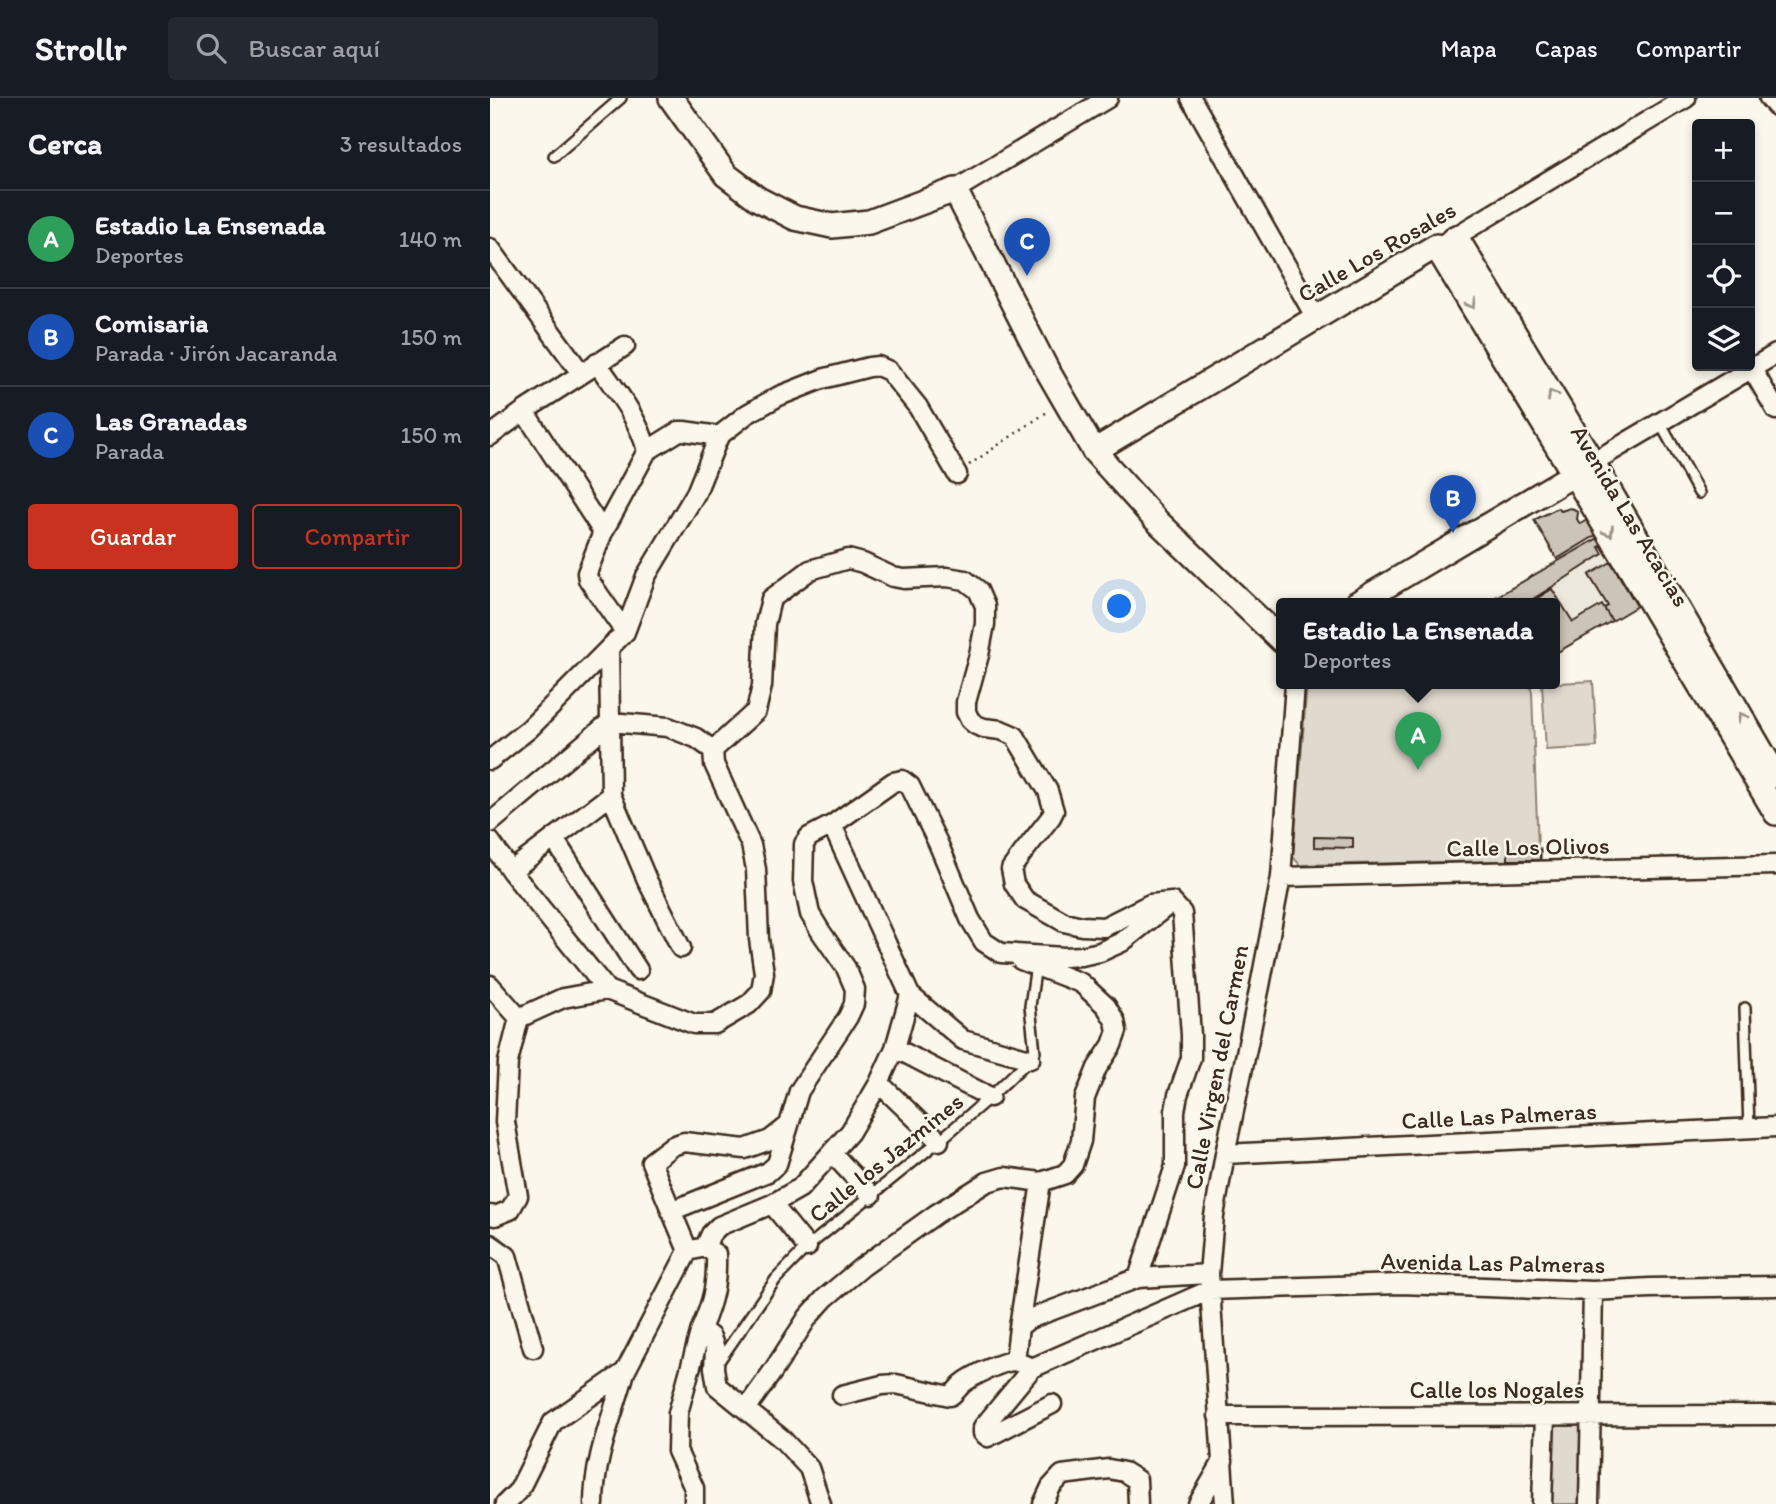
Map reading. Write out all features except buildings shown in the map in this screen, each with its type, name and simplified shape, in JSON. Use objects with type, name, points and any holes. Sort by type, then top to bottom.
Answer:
[{"type":"street","points":[[671,98],[726,175],[758,200],[795,218],[832,226],[869,222],[955,190],[1108,98]]},
{"type":"street","points":[[1191,98],[1316,318]]},
{"type":"street","name":"Calle Los Rosales","points":[[1094,451],[1686,98]]},
{"type":"street","points":[[1769,98],[1776,106]]},
{"type":"street","points":[[955,190],[1046,368],[1094,451],[1154,517],[1276,635]]},
{"type":"street","name":"Avenida Las Acacias","points":[[1446,241],[1776,776]]},
{"type":"street","points":[[490,248],[635,420],[647,451]]},
{"type":"street","points":[[490,436],[625,346]]},
{"type":"street","points":[[1755,367],[1776,354]]},
{"type":"street","points":[[490,760],[528,729],[625,632],[646,576],[696,493],[719,436],[747,414],[779,396],[822,379],[878,366],[889,371],[918,407],[957,474]]},
{"type":"street","points":[[1366,598],[1749,371]]},
{"type":"street","points":[[1753,371],[1776,410]]},
{"type":"street","points":[[524,411],[603,532]]},
{"type":"street","points":[[625,632],[587,576],[603,532],[647,451],[679,431],[719,436]]},
{"type":"street","name":"Avenida Las Acacias","points":[[1584,468],[1776,813]]},
{"type":"street","points":[[713,750],[756,711],[762,686],[765,624],[771,599],[810,570],[848,559],[904,579],[947,577],[965,580],[978,590],[985,606],[985,624],[965,702],[966,712],[970,720],[984,728],[1001,730],[1015,736],[1048,791],[1054,811],[1012,869],[1014,884],[1031,904],[1065,922],[1082,926],[1104,927],[1150,904],[1172,902]]},
{"type":"street","points":[[609,648],[611,795],[647,880],[681,948]]},
{"type":"street","name":"Calle Virgen del Carmen","points":[[1225,1504],[1209,1282],[1214,1216],[1280,877],[1295,689]]},
{"type":"street","points":[[490,823],[610,722],[667,727],[696,738],[713,750]]},
{"type":"street","points":[[490,841],[607,990],[694,1024],[715,1024],[750,1004],[761,991],[765,973],[759,939],[756,869],[751,845],[714,764],[713,750]]},
{"type":"street","points":[[671,1211],[768,1172],[777,1164],[799,1091],[854,1004],[855,989],[846,968],[810,914],[803,881],[804,844],[809,837],[832,825],[892,782],[902,780],[910,786],[970,919],[984,942],[1001,953],[1082,983],[1106,1006],[1115,1021],[1117,1031],[1084,1098],[1081,1141],[1073,1165],[1065,1174],[1041,1182],[1004,1177],[987,1182],[936,1214],[862,1267],[825,1298],[808,1317],[746,1409]]},
{"type":"street","points":[[511,871],[611,795]]},
{"type":"street","points":[[832,825],[910,995],[963,1040],[1030,1059]]},
{"type":"street","points":[[554,839],[638,970]]},
{"type":"street","name":"Calle Los Olivos","points":[[1280,877],[1776,865]]},
{"type":"street","points":[[1001,953],[1064,957],[1100,952],[1122,942],[1172,902]]},
{"type":"street","points":[[1139,1278],[1175,1166],[1175,1111],[1191,1058],[1182,913],[1172,902]]},
{"type":"street","points":[[490,985],[519,1018]]},
{"type":"street","points":[[519,1018],[563,998],[607,990]]},
{"type":"street","points":[[594,1504],[598,1459],[625,1372],[697,1249],[719,1226],[772,1204],[800,1188],[850,1132],[879,1083],[895,1048],[910,995]]},
{"type":"street","points":[[490,1215],[495,1216],[510,1210],[518,1196],[505,1122],[508,1062],[519,1018]]},
{"type":"street","points":[[895,1048],[990,1097]]},
{"type":"street","points":[[879,1083],[939,1140]]},
{"type":"street","points":[[694,1504],[694,1488],[677,1451],[678,1413],[701,1329],[711,1306],[717,1277],[716,1254],[697,1249],[671,1211],[651,1162],[672,1146],[684,1142],[745,1149],[769,1140],[789,1125]]},
{"type":"street","name":"Calle Las Palmeras","points":[[1225,1154],[1776,1128]]},
{"type":"street","points":[[832,1153],[872,1195]]},
{"type":"street","points":[[1015,1360],[1041,1182]]},
{"type":"street","points":[[772,1204],[807,1247]]},
{"type":"street","points":[[490,1244],[507,1256],[533,1348]]},
{"type":"street","name":"Avenida Las Palmeras","points":[[1019,1327],[1029,1319],[1139,1278],[1592,1291],[1776,1286]]},
{"type":"street","points":[[1052,1404],[988,1437],[983,1433],[983,1426],[1032,1368],[1209,1282]]},
{"type":"street","points":[[1589,1504],[1592,1291]]},
{"type":"street","points":[[701,1329],[711,1338],[715,1349],[717,1386],[782,1439],[809,1468],[821,1504]]},
{"type":"street","points":[[842,1395],[895,1384],[950,1396],[954,1395],[962,1384],[1000,1364],[1015,1360],[1032,1368]]},
{"type":"street","points":[[505,1504],[519,1490],[553,1422],[625,1372]]},
{"type":"street","points":[[1542,1504],[1545,1415]]},
{"type":"street","name":"Calle los Nogales","points":[[1218,1416],[1776,1415]]},
{"type":"street","points":[[1198,1504],[1223,1461]]},
{"type":"street","points":[[1043,1504],[1051,1487],[1062,1475],[1110,1469],[1125,1472],[1137,1480],[1138,1504]]},
{"type":"lane","points":[[554,156],[621,98]]},
{"type":"lane","points":[[1660,423],[1699,493]]},
{"type":"lane","points":[[1030,1059],[1035,1052],[1030,1006],[1036,965]]},
{"type":"lane","points":[[1745,1008],[1749,1129]]},
{"type":"lane","name":"Calle los Jazmines","points":[[714,1368],[776,1279],[807,1247],[939,1140],[1030,1059]]},
{"type":"path","points":[[957,474],[1065,400]]},
{"type":"shaded area","points":[[1600,536],[1641,605],[1560,652],[1560,598],[1493,598]]},
{"type":"shaded area","points":[[1593,681],[1597,747],[1546,750],[1542,689],[1560,689],[1560,683]]},
{"type":"shaded area","points":[[1307,689],[1531,689],[1538,848],[1541,848],[1541,860],[1300,865],[1293,857]]},
{"type":"shaded area","points":[[1552,1422],[1584,1422],[1583,1504],[1551,1504]]},
{"type":"place","name":"Las Granadas","points":[[1027,276]]},
{"type":"place","name":"Comisaria","points":[[1453,533]]},
{"type":"place","name":"Estadio La Ensenada","points":[[1418,770]]}]
